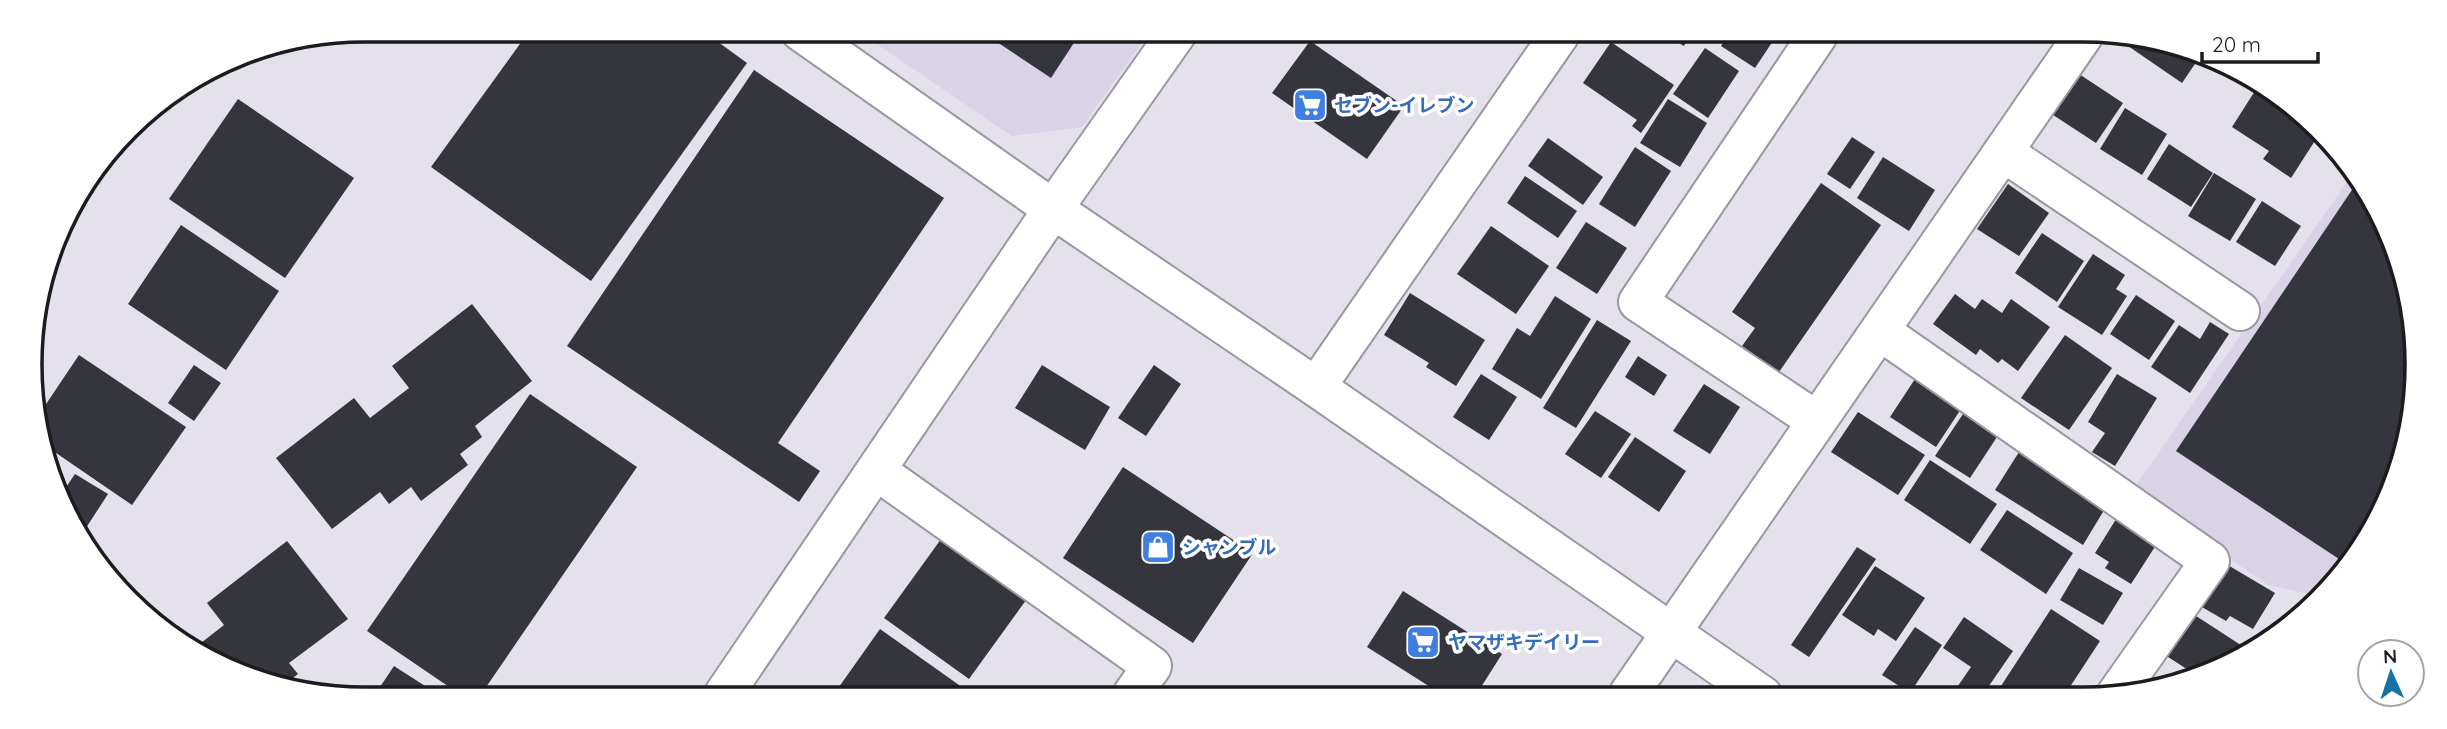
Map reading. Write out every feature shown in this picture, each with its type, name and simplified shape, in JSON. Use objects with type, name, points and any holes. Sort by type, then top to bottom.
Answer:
[{"type":"street","points":[[816,42],[1053,209],[1750,687]]},
{"type":"street","points":[[729,687],[1053,209],[1171,42]]},
{"type":"street","points":[[1316,387],[1554,42]]},
{"type":"street","points":[[1813,42],[1638,302],[1816,421]]},
{"type":"street","points":[[1634,687],[2079,42]]},
{"type":"street","points":[[2003,152],[2240,311]]},
{"type":"street","points":[[1880,331],[2210,561],[2123,684]]},
{"type":"street","points":[[877,471],[1152,666],[1138,687]]},
{"type":"shaded area","points":[[874,42],[1143,42],[1082,127],[1012,136]]},
{"type":"shaded area","points":[[2348,181],[2372,222],[2388,261],[2399,302],[2405,364],[2399,427],[2388,468],[2372,507],[2351,544],[2310,594],[2268,585],[2132,491]]},
{"type":"building","points":[[521,42],[718,42],[747,63],[591,281],[431,167]]},
{"type":"building","points":[[997,42],[1074,42],[1051,78]]},
{"type":"building","points":[[1311,42],[1404,106],[1367,159],[1272,93]]},
{"type":"building","points":[[1611,42],[1674,85],[1641,133],[1632,126],[1637,120],[1583,83]]},
{"type":"building","points":[[1724,42],[1772,42],[1755,68],[1721,46]]},
{"type":"building","points":[[2128,46],[2166,53],[2196,63],[2182,83]]},
{"type":"building","points":[[1705,48],[1739,71],[1708,118],[1673,94]]},
{"type":"building","points":[[754,70],[944,198],[778,443],[820,471],[799,502],[567,346]]},
{"type":"building","points":[[2076,72],[2123,103],[2096,143],[2050,113]]},
{"type":"building","points":[[2255,91],[2315,141],[2291,178],[2263,159],[2269,151],[2232,127]]},
{"type":"building","points":[[238,99],[354,178],[285,278],[169,199]]},
{"type":"building","points":[[1668,99],[1707,123],[1680,167],[1640,143]]},
{"type":"building","points":[[2125,108],[2167,134],[2142,175],[2100,149]]},
{"type":"building","points":[[1852,137],[1875,152],[1850,189],[1827,174]]},
{"type":"building","points":[[1548,138],[1603,177],[1583,205],[1528,166]]},
{"type":"building","points":[[2169,144],[2213,173],[2191,207],[2147,179]]},
{"type":"building","points":[[1635,147],[1671,171],[1635,227],[1599,204]]},
{"type":"building","points":[[1883,157],[1935,190],[1909,231],[1857,198]]},
{"type":"building","points":[[2214,173],[2256,199],[2230,241],[2188,216]]},
{"type":"building","points":[[1525,176],[1577,211],[1558,238],[1507,203]]},
{"type":"building","points":[[1821,183],[1881,225],[1779,372],[1742,346],[1755,328],[1732,312]]},
{"type":"building","points":[[2008,184],[2049,213],[2019,256],[1977,229]]},
{"type":"building","points":[[2353,188],[2372,222],[2394,281],[2402,322],[2405,364],[2399,427],[2388,468],[2372,507],[2351,544],[2339,559],[2176,451]]},
{"type":"building","points":[[2262,201],[2301,226],[2275,266],[2236,242]]},
{"type":"building","points":[[1586,222],[1627,248],[1597,294],[1556,268]]},
{"type":"building","points":[[181,225],[279,291],[226,370],[128,304]]},
{"type":"building","points":[[1491,226],[1549,266],[1516,314],[1457,274]]},
{"type":"building","points":[[2042,233],[2084,261],[2057,302],[2015,273]]},
{"type":"building","points":[[2093,254],[2125,275],[2116,289],[2127,296],[2102,335],[2058,307]]},
{"type":"building","points":[[1410,293],[1485,340],[1456,386],[1426,367],[1429,363],[1384,335]]},
{"type":"building","points":[[1955,294],[1975,309],[1982,299],[2002,313],[2011,299],[2050,327],[2018,371],[2002,359],[1998,363],[1980,349],[1976,355],[1933,324]]},
{"type":"building","points":[[2136,295],[2175,321],[2149,360],[2110,334]]},
{"type":"building","points":[[1555,296],[1591,319],[1541,399],[1492,369],[1517,328],[1530,336]]},
{"type":"building","points":[[472,304],[532,381],[475,426],[482,437],[460,454],[468,465],[421,501],[411,487],[389,504],[380,492],[332,529],[276,458],[354,398],[370,418],[409,388],[392,366]]},
{"type":"building","points":[[1597,320],[1631,341],[1576,428],[1543,408]]},
{"type":"building","points":[[2210,322],[2229,334],[2190,393],[2151,367],[2179,325],[2200,339]]},
{"type":"building","points":[[2065,335],[2112,368],[2069,430],[2021,398]]},
{"type":"building","points":[[79,355],[186,427],[132,505],[54,452],[45,406]]},
{"type":"building","points":[[1638,356],[1667,375],[1654,396],[1625,377]]},
{"type":"building","points":[[194,365],[221,383],[194,421],[168,403]]},
{"type":"building","points":[[1042,365],[1110,407],[1085,450],[1015,408]]},
{"type":"building","points":[[1154,365],[1181,384],[1146,436],[1118,418]]},
{"type":"building","points":[[1481,374],[1517,397],[1489,440],[1453,417]]},
{"type":"building","points":[[2117,374],[2157,398],[2115,466],[2092,452],[2105,433],[2088,422]]},
{"type":"building","points":[[1915,379],[1961,409],[1936,447],[1890,417]]},
{"type":"building","points":[[1704,384],[1740,407],[1710,454],[1673,431]]},
{"type":"building","points":[[530,394],[637,467],[486,687],[449,687],[367,631]]},
{"type":"building","points":[[1595,411],[1631,434],[1601,478],[1565,454]]},
{"type":"building","points":[[1858,412],[1925,455],[1898,495],[1831,452]]},
{"type":"building","points":[[1963,414],[1997,437],[1970,478],[1935,456]]},
{"type":"building","points":[[1635,437],[1686,471],[1659,512],[1608,477]]},
{"type":"building","points":[[2019,452],[2106,507],[2083,545],[1995,490]]},
{"type":"building","points":[[1930,460],[1997,504],[1970,544],[1904,500]]},
{"type":"building","points":[[1123,467],[1253,553],[1193,643],[1063,558]]},
{"type":"building","points":[[75,474],[108,494],[86,528],[75,507],[66,487]]},
{"type":"building","points":[[2007,510],[2073,553],[2046,594],[1980,550]]},
{"type":"building","points":[[2118,516],[2158,542],[2131,584],[2105,568],[2109,562],[2095,553]]},
{"type":"building","points":[[944,535],[1029,596],[969,679],[884,618]]},
{"type":"building","points":[[287,541],[348,619],[289,663],[298,674],[292,679],[261,670],[201,643],[224,625],[207,603]]},
{"type":"building","points":[[1857,547],[1876,559],[1809,657],[1791,645]]},
{"type":"building","points":[[2221,561],[2275,593],[2253,629],[2230,616],[2226,621],[2195,603]]},
{"type":"building","points":[[1875,566],[1925,598],[1896,641],[1878,629],[1874,636],[1842,615]]},
{"type":"building","points":[[2079,568],[2123,593],[2103,625],[2060,600]]},
{"type":"building","points":[[1403,591],[1502,654],[1481,687],[1430,687],[1367,647]]},
{"type":"building","points":[[2051,609],[2100,641],[2070,687],[2001,686]]},
{"type":"building","points":[[2193,614],[2241,645],[2187,669],[2165,655]]},
{"type":"building","points":[[1964,617],[2013,651],[1988,687],[1957,687],[1971,667],[1943,648]]},
{"type":"building","points":[[1915,627],[1942,645],[1914,687],[1901,687],[1882,675]]},
{"type":"building","points":[[880,629],[962,687],[839,687]]},
{"type":"building","points":[[394,666],[427,687],[380,687]]},
{"type":"place","name":"セブン-イレブン","points":[[1310,105]]},
{"type":"place","name":"シャンブル","points":[[1158,547]]},
{"type":"place","name":"ヤマザキデイリー","points":[[1423,642]]}]
